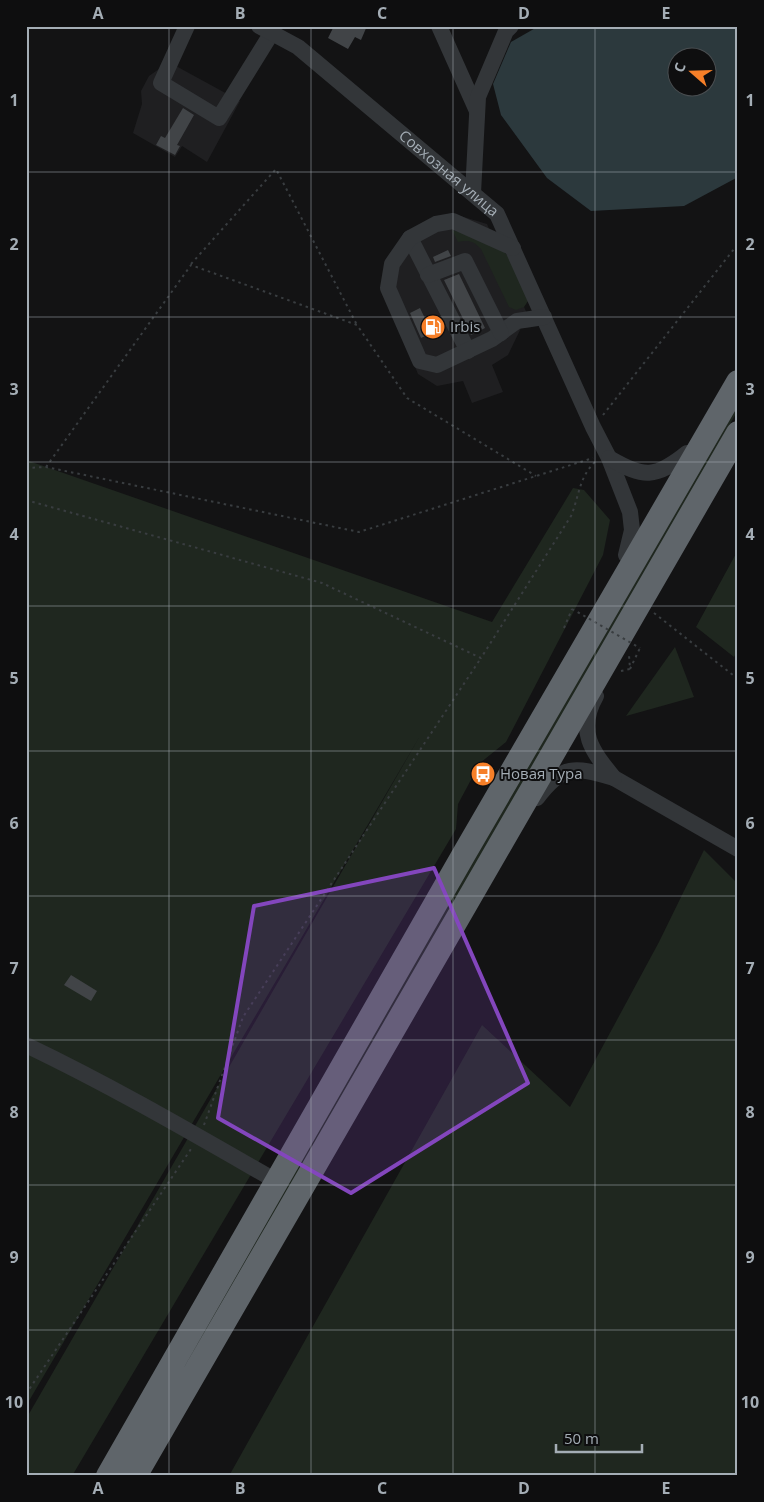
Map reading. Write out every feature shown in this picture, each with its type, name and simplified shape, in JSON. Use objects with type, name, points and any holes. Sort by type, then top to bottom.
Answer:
[{"type":"highway","points":[[108,1476],[464,854],[738,382]]},
{"type":"highway","points":[[135,1476],[480,876],[645,608],[738,433]]},
{"type":"street","points":[[187,26],[161,83],[219,118],[265,30]]},
{"type":"street","points":[[439,26],[477,111]]},
{"type":"street","points":[[473,193],[478,98],[506,31],[511,26]]},
{"type":"street","name":"Совхозная улица","points":[[265,30],[298,47],[497,214],[593,427],[608,456],[630,512],[632,530],[626,555]]},
{"type":"street","points":[[513,248],[453,221],[436,224],[410,238],[392,264],[388,288],[420,361],[437,365],[492,339],[517,321],[544,317]]},
{"type":"street","points":[[410,238],[468,351]]},
{"type":"street","points":[[428,275],[465,261],[501,333]]},
{"type":"street","points":[[464,854],[477,818],[495,782],[626,555],[713,408],[724,394],[738,382]]},
{"type":"street","points":[[608,456],[626,468],[648,474],[660,472],[687,453]]},
{"type":"street","points":[[614,778],[595,755],[590,744],[586,728],[587,716],[592,702],[645,608]]},
{"type":"street","points":[[480,876],[490,870],[500,860],[537,798],[550,781],[561,774],[573,770],[585,770],[614,778],[738,849]]},
{"type":"street","points":[[26,1045],[199,1137],[276,1181]]},
{"type":"path","points":[[46,467],[191,265],[276,170],[356,325],[407,398],[536,476]]},
{"type":"path","points":[[593,427],[738,244]]},
{"type":"path","points":[[191,265],[356,325]]},
{"type":"path","points":[[26,468],[46,467],[360,532],[536,476],[608,456]]},
{"type":"path","points":[[26,1394],[199,1137],[244,1017],[481,658],[571,516],[577,503],[580,484],[586,472],[593,463],[608,456]]},
{"type":"path","points":[[26,500],[322,583],[481,658]]},
{"type":"path","points":[[645,608],[734,676],[738,677]]},
{"type":"path","points":[[564,628],[572,609],[640,648],[630,669]]},
{"type":"highlighted area","points":[[434,868],[528,1083],[351,1193],[218,1118],[254,906]]},
{"type":"shaded area","points":[[539,26],[738,26],[738,177],[684,206],[591,211],[547,178],[501,115],[493,84],[511,42]]},
{"type":"shaded area","points":[[165,60],[240,101],[207,162],[182,146],[175,157],[133,133],[142,104],[141,91],[149,76],[159,69]]},
{"type":"shaded area","points":[[457,215],[487,224],[533,327],[521,328],[508,355],[492,365],[503,392],[472,403],[463,381],[437,386],[418,374],[382,286],[386,259]]},
{"type":"shaded area","points":[[452,230],[489,241],[507,255],[516,271],[528,301],[524,307],[516,310],[509,307],[481,249],[471,242],[458,242]]},
{"type":"shaded area","points":[[738,395],[738,410],[126,1476],[118,1476]]},
{"type":"shaded area","points":[[26,460],[492,622],[573,488],[584,490],[610,520],[603,555],[506,742],[480,763],[458,804],[456,829],[72,1476],[26,1476],[26,1419],[420,736],[26,1406]]},
{"type":"shaded area","points":[[738,550],[738,650],[734,657],[696,627]]},
{"type":"shaded area","points":[[675,647],[694,697],[626,716]]},
{"type":"shaded area","points":[[704,850],[738,884],[738,1476],[229,1476],[482,1025],[570,1107],[659,942]]},
{"type":"building","points":[[334,26],[367,26],[361,40],[355,37],[348,49],[328,38]]},
{"type":"building","points":[[183,108],[194,115],[177,145],[180,146],[175,155],[156,145],[161,136],[165,138]]},
{"type":"building","points":[[448,250],[451,256],[435,262],[433,257]]},
{"type":"building","points":[[459,274],[485,328],[471,335],[444,280]]},
{"type":"building","points":[[420,308],[432,333],[421,338],[410,313]]},
{"type":"building","points":[[71,975],[97,991],[91,1001],[64,985]]},
{"type":"place","name":"Irbis","points":[[433,327]]},
{"type":"place","name":"Новая Тура","points":[[483,774]]}]
